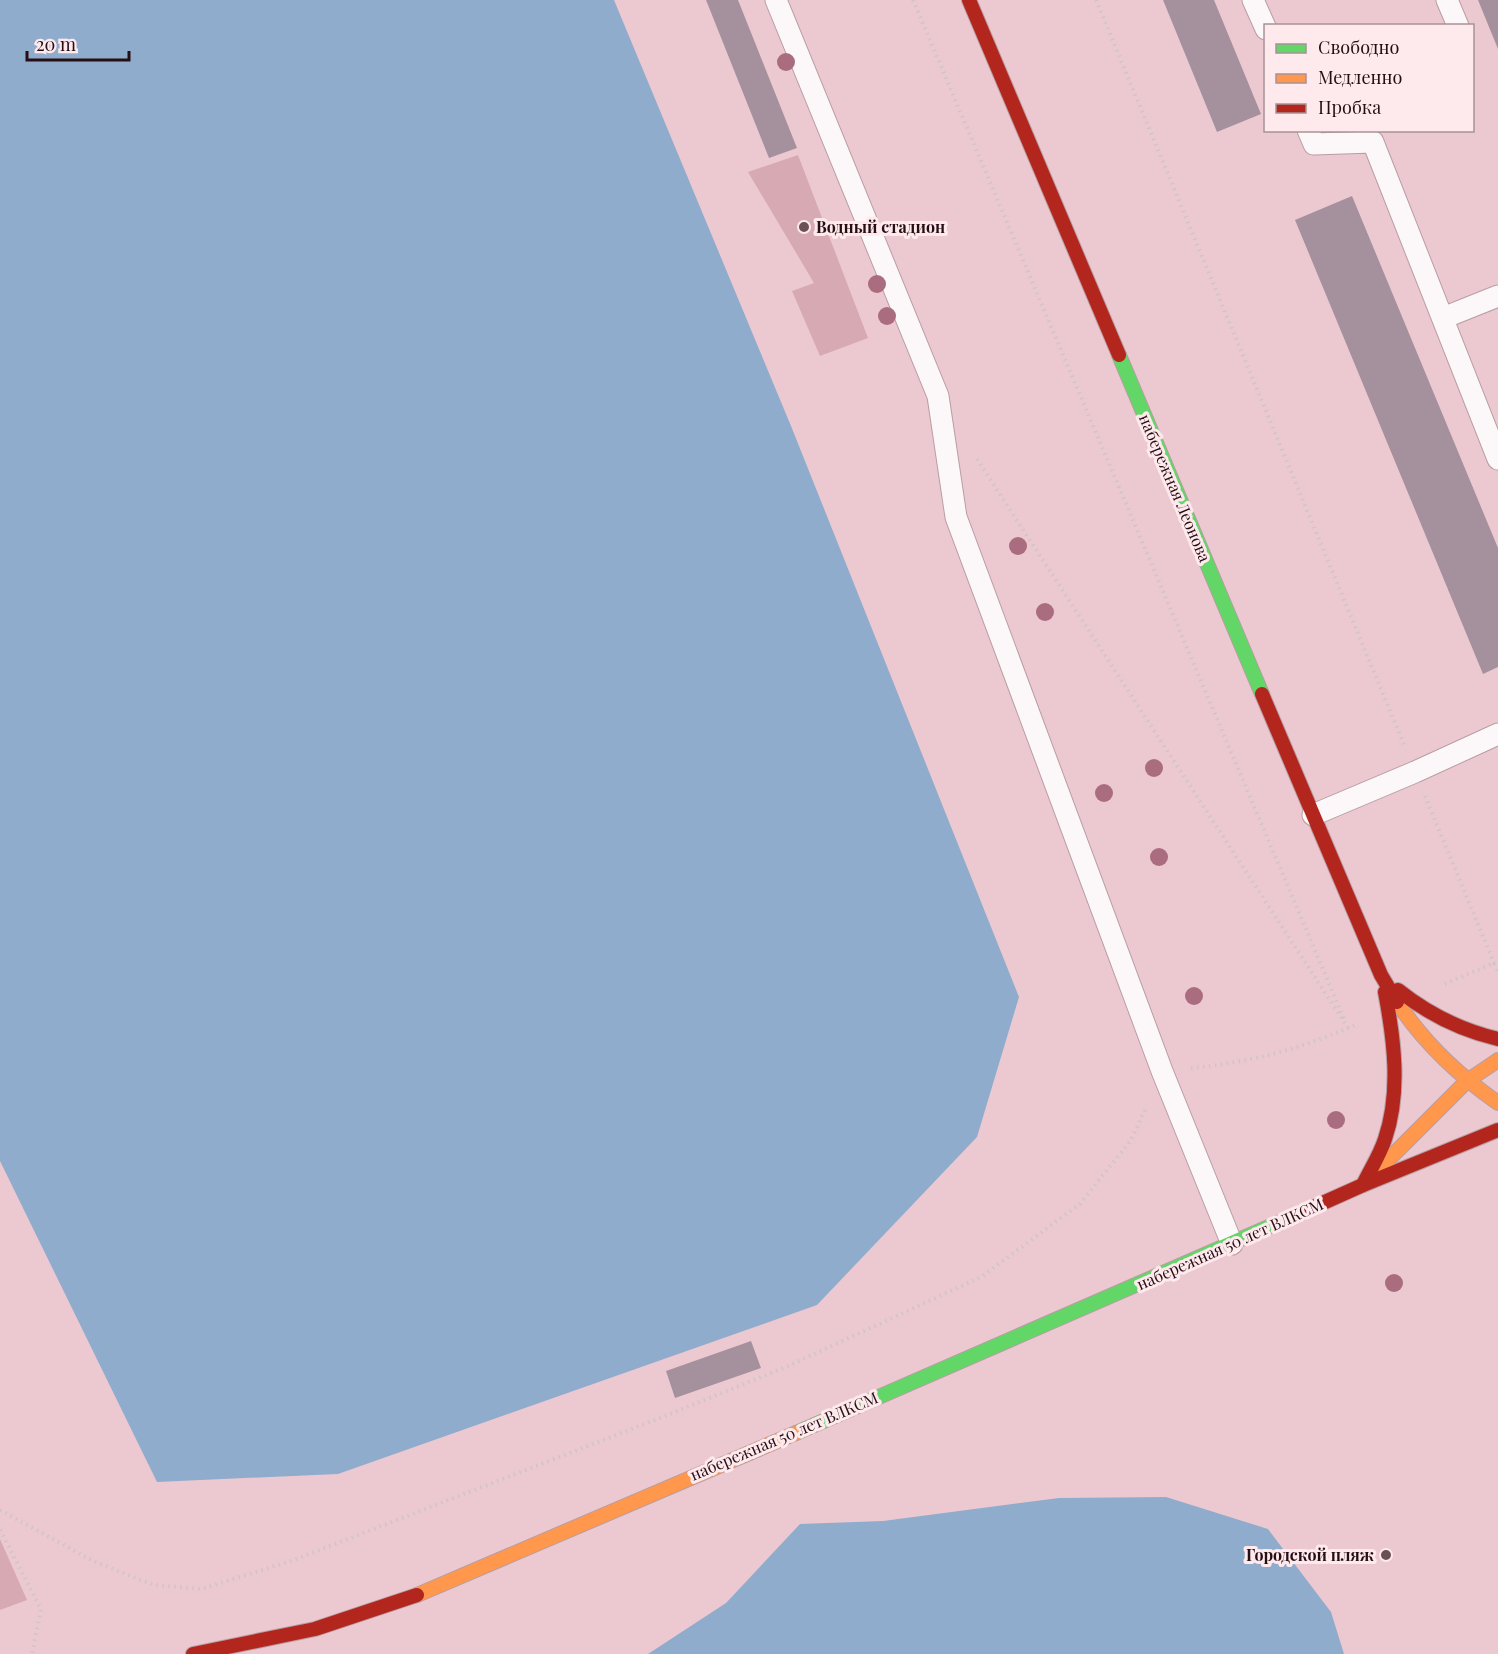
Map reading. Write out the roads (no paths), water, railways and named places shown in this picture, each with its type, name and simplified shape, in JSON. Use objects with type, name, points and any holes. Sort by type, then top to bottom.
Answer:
[{"type":"street","name":"набережная Леонова","points":[[969,0],[1381,975]]},
{"type":"street","points":[[1381,975],[1408,999],[1442,1020],[1475,1035],[1498,1039]]},
{"type":"street","points":[[1381,975],[1397,1004],[1432,1049],[1467,1081],[1498,1103]]},
{"type":"street","points":[[1363,1185],[1385,1138],[1392,1102],[1393,1034],[1381,975]]},
{"type":"street","points":[[1363,1185],[1467,1081],[1498,1060]]},
{"type":"street","name":"набережная 50 лет ВЛКСМ","points":[[193,1654],[315,1629],[431,1590],[1232,1244],[1363,1185],[1498,1130]]},
{"type":"lane","points":[[776,0],[938,396],[956,517],[1162,1071],[1232,1244]]},
{"type":"lane","points":[[1253,0],[1264,25]]},
{"type":"lane","points":[[1447,0],[1457,24]]},
{"type":"lane","points":[[1309,132],[1314,144],[1379,136],[1443,318],[1498,459]]},
{"type":"lane","points":[[1443,318],[1498,296]]},
{"type":"lane","points":[[1313,815],[1498,734]]},
{"type":"water","points":[[0,0],[614,0],[791,426],[1019,997],[977,1137],[817,1305],[338,1474],[157,1482],[0,1161]]},
{"type":"water","points":[[1166,1497],[1268,1529],[1331,1612],[1344,1654],[648,1654],[726,1603],[800,1524],[883,1521],[1059,1498]]},
{"type":"place","name":"Водный стадион","points":[[804,227]]},
{"type":"place","name":"Городской пляж","points":[[1386,1555]]}]
